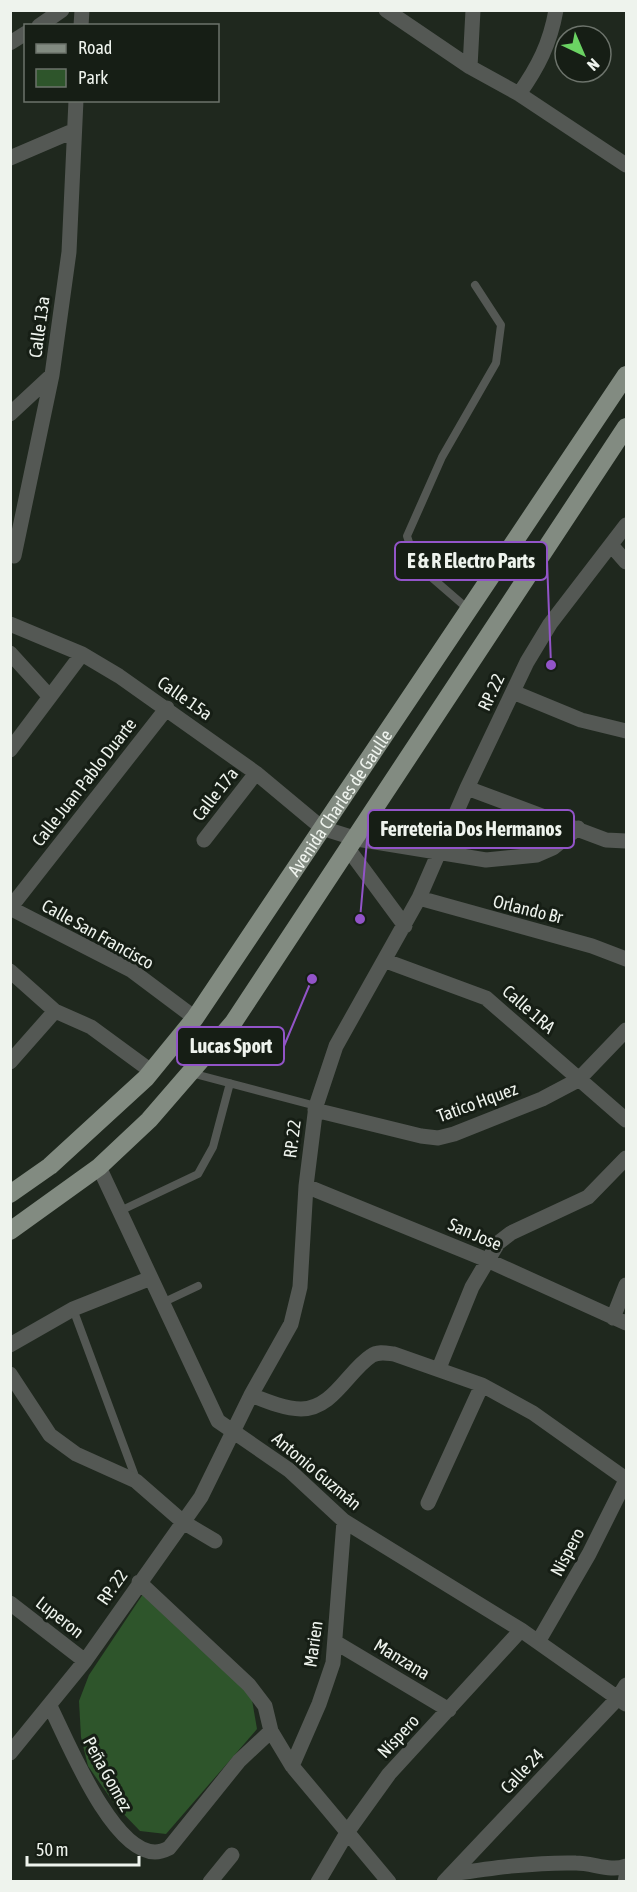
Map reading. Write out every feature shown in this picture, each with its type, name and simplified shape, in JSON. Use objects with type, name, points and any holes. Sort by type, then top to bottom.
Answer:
[{"type":"main road","name":"Avenida Charles de Gaulle","points":[[10,1194],[50,1166],[151,1071],[195,1018],[627,375]]},
{"type":"main road","name":"Avenida Charles de Gaulle","points":[[10,1231],[99,1167],[149,1120],[192,1073],[232,1023],[625,433]]},
{"type":"street","points":[[42,24],[62,10]]},
{"type":"street","points":[[386,10],[470,67],[519,94],[627,165]]},
{"type":"street","points":[[470,67],[473,10]]},
{"type":"street","points":[[519,94],[541,62],[552,35],[556,10]]},
{"type":"street","points":[[10,43],[24,34]]},
{"type":"street","name":"Calle 13a","points":[[14,556],[52,375],[69,252],[76,102]]},
{"type":"street","points":[[10,158],[73,131]]},
{"type":"street","points":[[10,414],[52,375]]},
{"type":"street","name":"RP. 22","points":[[10,1753],[85,1661],[201,1497],[251,1395],[291,1324],[297,1308],[302,1275],[306,1186],[315,1108],[336,1046],[405,926],[467,788],[513,692],[545,633],[627,525]]},
{"type":"street","points":[[611,545],[627,562]]},
{"type":"street","name":"Calle 15a","points":[[10,624],[82,654],[167,708],[256,773],[322,828]]},
{"type":"street","points":[[10,653],[50,696]]},
{"type":"street","points":[[10,750],[82,654]]},
{"type":"street","points":[[513,692],[581,720],[627,731]]},
{"type":"street","name":"Calle Juan Pablo Duarte","points":[[10,908],[167,708]]},
{"type":"street","name":"Calle 17a","points":[[204,840],[256,773]]},
{"type":"street","points":[[467,788],[612,842],[627,841]]},
{"type":"street","points":[[322,828],[353,844],[486,860],[537,855],[553,848],[578,828]]},
{"type":"street","points":[[353,844],[405,926]]},
{"type":"street","name":"Orlando Br","points":[[419,898],[592,946],[627,959]]},
{"type":"street","name":"Calle San Francisco","points":[[10,908],[130,970],[195,1018]]},
{"type":"street","name":"Calle 1RA","points":[[386,961],[486,998],[578,1080],[627,1120]]},
{"type":"street","points":[[10,971],[55,1011],[91,1027],[151,1071]]},
{"type":"street","points":[[10,1062],[55,1011]]},
{"type":"street","name":"Tatico Hquez","points":[[315,1108],[421,1136],[438,1138],[542,1099],[578,1080],[627,1030]]},
{"type":"street","points":[[439,1368],[472,1287],[498,1243],[511,1233],[588,1197],[627,1158]]},
{"type":"street","name":"Antonio Guzmán","points":[[99,1167],[218,1421],[233,1434],[261,1449],[289,1470],[344,1521],[521,1630],[622,1702]]},
{"type":"street","name":"San Jose","points":[[306,1186],[487,1260],[620,1321]]},
{"type":"street","points":[[10,1345],[73,1309],[151,1278]]},
{"type":"street","points":[[620,1321],[627,1285]]},
{"type":"street","points":[[251,1395],[301,1409],[315,1407],[337,1390],[371,1356],[381,1352],[439,1368],[482,1385],[533,1413],[627,1479]]},
{"type":"street","points":[[10,1374],[51,1435],[76,1454],[136,1481],[183,1522],[215,1541]]},
{"type":"street","points":[[428,1503],[482,1385]]},
{"type":"street","name":"Nispero","points":[[538,1642],[584,1563],[627,1479]]},
{"type":"street","name":"Marien","points":[[292,1766],[333,1663],[344,1521]]},
{"type":"street","points":[[139,1582],[249,1684],[265,1706],[271,1731],[292,1766],[389,1881]]},
{"type":"street","name":"Luperon","points":[[10,1603],[85,1661]]},
{"type":"street","name":"Níspero","points":[[318,1881],[348,1831],[389,1774],[521,1630]]},
{"type":"street","name":"Manzana","points":[[335,1642],[449,1710]]},
{"type":"street","name":"Calle 24","points":[[448,1877],[622,1702],[627,1685]]},
{"type":"street","name":"Peña Gomez","points":[[50,1706],[90,1787],[111,1822],[142,1850],[156,1853],[169,1848],[239,1761],[271,1731]]},
{"type":"street","points":[[210,1881],[232,1855]]},
{"type":"street","points":[[448,1877],[532,1863],[579,1863],[619,1869],[627,1866]]},
{"type":"lane","points":[[470,610],[416,564],[407,536],[442,457],[496,363],[501,324],[475,285]]},
{"type":"lane","points":[[192,1073],[315,1108]]},
{"type":"lane","points":[[120,1211],[198,1174],[213,1148],[230,1083]]},
{"type":"lane","points":[[162,1303],[198,1286]]},
{"type":"lane","points":[[73,1309],[136,1481]]},
{"type":"green space","points":[[143,1594],[251,1694],[257,1729],[166,1834],[140,1831],[116,1806],[88,1766],[81,1737],[79,1701],[89,1675]]},
{"type":"place","name":"E & R Electro Parts","points":[[551,665]]},
{"type":"place","name":"Ferreteria Dos Hermanos","points":[[360,919]]},
{"type":"place","name":"Lucas Sport","points":[[312,979]]}]
